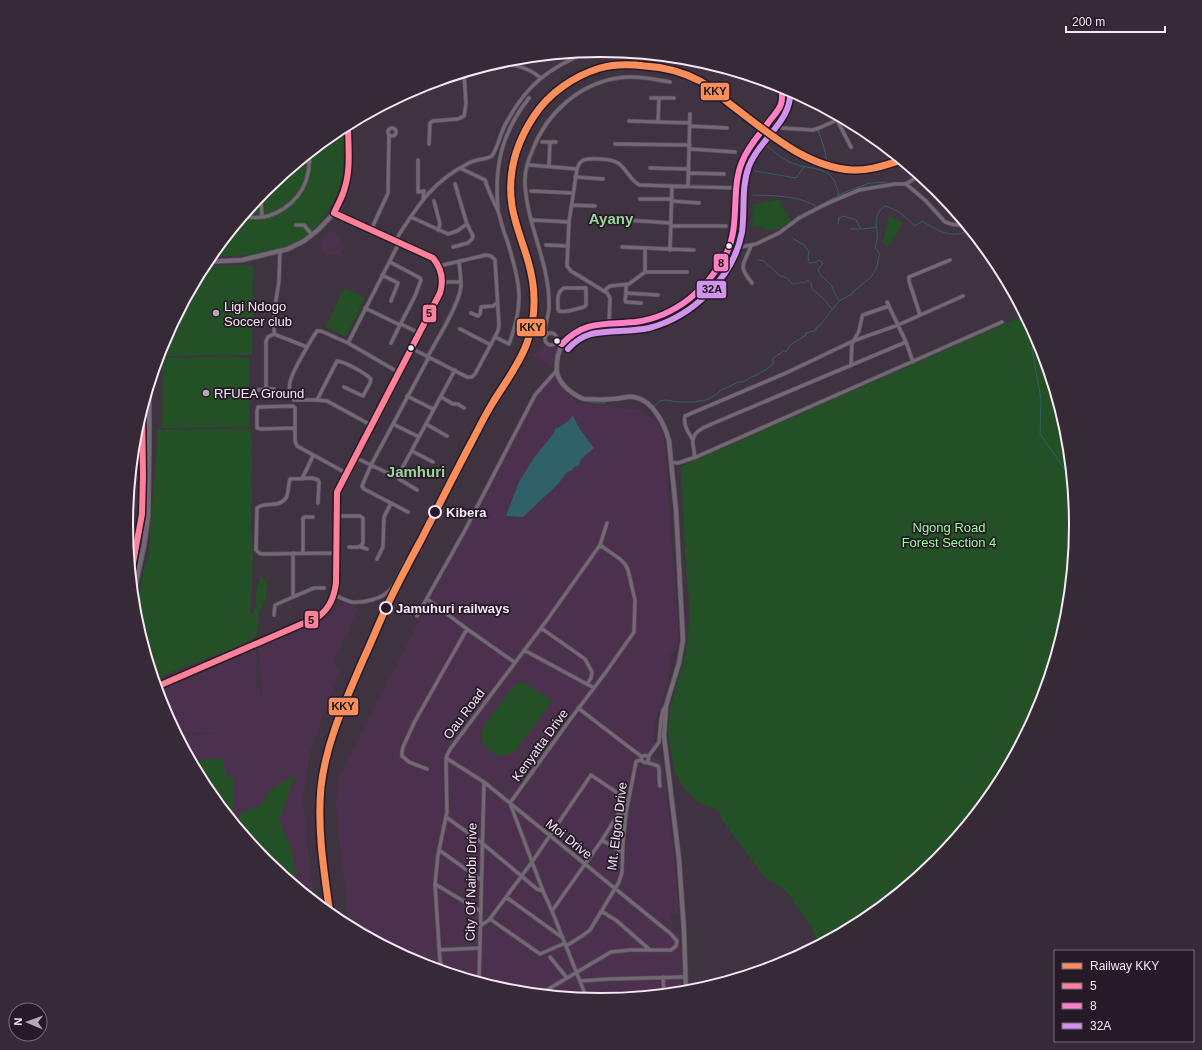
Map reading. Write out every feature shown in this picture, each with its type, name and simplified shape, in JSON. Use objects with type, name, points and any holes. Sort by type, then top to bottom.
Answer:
[{"type":"main road","points":[[136,580],[144,545],[148,516],[149,404]]},
{"type":"main road","points":[[134,559],[142,514],[142,433]]},
{"type":"street","points":[[348,343],[390,262],[397,242],[423,199],[444,179],[460,168],[477,160],[492,156],[517,103],[541,78],[558,66],[573,58]]},
{"type":"street","points":[[514,65],[527,69],[541,78]]},
{"type":"street","points":[[548,334],[545,330],[549,306],[546,273],[529,213],[525,182],[526,167],[536,141],[545,125],[560,107],[578,94],[603,82],[626,77],[670,82]]},
{"type":"street","points":[[429,144],[429,124],[431,122],[458,119],[464,116],[466,104],[464,78]]},
{"type":"street","points":[[686,985],[684,931],[679,859],[664,728],[666,706],[679,664],[683,640],[679,561],[669,441],[660,417],[644,402],[634,397],[584,399],[572,393],[560,380],[557,370],[558,358],[562,344],[568,336],[577,330],[593,326],[646,320],[674,310],[702,289],[710,280],[722,263],[731,246],[739,170],[743,158],[781,105],[782,94]]},
{"type":"street","points":[[498,212],[496,178],[500,154],[506,135],[516,115],[529,98]]},
{"type":"street","points":[[651,98],[674,98]]},
{"type":"street","points":[[658,122],[659,98]]},
{"type":"street","points":[[688,186],[690,114]]},
{"type":"street","points":[[769,122],[782,128],[813,130],[836,121]]},
{"type":"street","points":[[629,122],[658,122],[728,128]]},
{"type":"street","points":[[838,122],[851,147]]},
{"type":"street","points":[[215,261],[242,260],[280,251],[299,244],[312,235],[334,213],[343,193],[347,181],[349,156],[348,132]]},
{"type":"street","points":[[371,230],[388,192],[389,135]]},
{"type":"street","points":[[542,142],[556,142]]},
{"type":"street","points":[[550,142],[550,166]]},
{"type":"street","points":[[615,144],[690,145]]},
{"type":"street","points":[[690,149],[735,152]]},
{"type":"street","points":[[249,217],[262,217],[278,212],[294,200],[304,185],[308,174],[310,159]]},
{"type":"street","points":[[418,160],[418,192],[424,191],[423,199]]},
{"type":"street","points":[[609,324],[610,298],[608,292],[568,268],[569,222],[578,164],[584,160],[609,160],[616,162],[623,167],[638,184],[737,188]]},
{"type":"street","points":[[306,162],[310,162]]},
{"type":"street","points":[[530,166],[550,166],[577,169]]},
{"type":"street","points":[[460,168],[485,180],[498,212],[515,266],[519,291],[517,322],[509,344],[495,337]]},
{"type":"street","points":[[650,168],[724,174]]},
{"type":"street","points":[[575,178],[603,179]]},
{"type":"street","points":[[731,246],[751,246],[759,243],[779,233],[799,218],[824,204],[854,192],[882,185],[906,184],[915,178]]},
{"type":"street","points":[[453,247],[468,243],[472,240],[455,184]]},
{"type":"street","points":[[906,184],[926,201],[945,222],[949,224],[960,225]]},
{"type":"street","points":[[670,250],[672,186]]},
{"type":"street","points":[[531,191],[573,193]]},
{"type":"street","points":[[640,199],[700,203]]},
{"type":"street","points":[[434,201],[440,224],[438,230]]},
{"type":"street","points":[[261,203],[262,217]]},
{"type":"street","points":[[572,205],[595,206]]},
{"type":"street","points":[[162,685],[318,617],[328,607],[334,594],[336,582],[336,494],[440,293],[442,274],[439,266],[433,258],[334,213]]},
{"type":"street","points":[[411,217],[446,234],[450,234],[467,224]]},
{"type":"street","points":[[533,220],[569,222]]},
{"type":"street","points":[[626,220],[671,224],[726,226]]},
{"type":"street","points":[[296,225],[304,224],[312,235]]},
{"type":"street","points":[[546,245],[568,246]]},
{"type":"street","points":[[751,246],[742,270],[752,283]]},
{"type":"street","points":[[622,247],[694,250]]},
{"type":"street","points":[[645,248],[645,272]]},
{"type":"street","points":[[274,334],[280,251]]},
{"type":"street","points":[[411,348],[468,377],[474,376],[495,337],[499,325],[495,260],[491,256],[486,255],[439,266]]},
{"type":"street","points":[[920,315],[909,277],[950,260]]},
{"type":"street","points":[[390,262],[420,278],[421,280],[415,296],[391,343]]},
{"type":"street","points":[[408,512],[362,488],[371,465],[453,310],[459,294],[459,262]]},
{"type":"street","points":[[605,290],[610,286],[630,284],[645,272],[687,272]]},
{"type":"street","points":[[382,275],[398,283],[391,301]]},
{"type":"street","points":[[586,288],[564,288],[560,290],[558,311],[561,312],[585,306],[586,288],[589,281]]},
{"type":"street","points":[[442,282],[460,282]]},
{"type":"street","points":[[626,285],[626,302],[641,303]]},
{"type":"street","points":[[626,293],[658,295]]},
{"type":"street","points":[[694,458],[695,450],[693,440],[686,429],[685,416],[786,373],[853,341],[898,325],[963,296]]},
{"type":"street","points":[[887,302],[906,342],[913,362]]},
{"type":"street","points":[[471,313],[478,316],[481,307],[493,306],[497,303]]},
{"type":"street","points":[[851,365],[853,341],[859,331],[863,315],[889,306]]},
{"type":"street","points":[[365,308],[419,333]]},
{"type":"street","points":[[671,462],[678,463],[694,458],[1002,322]]},
{"type":"street","points":[[460,329],[491,345]]},
{"type":"street","points":[[371,425],[327,401],[294,400],[290,394],[291,380],[307,347],[316,332],[319,331],[335,336],[398,372]]},
{"type":"street","points":[[548,334],[554,333],[557,341],[562,344]]},
{"type":"street","points":[[266,389],[266,341],[268,337],[274,334],[307,347]]},
{"type":"street","points":[[548,334],[545,340],[546,343],[552,345],[557,341]]},
{"type":"street","points":[[693,440],[694,435],[699,430],[714,423],[906,342]]},
{"type":"street","points":[[317,400],[337,361],[352,367],[371,379],[363,396],[344,387]]},
{"type":"street","points":[[397,476],[455,370]]},
{"type":"street","points":[[417,616],[464,532],[534,395],[557,370]]},
{"type":"street","points":[[258,390],[274,389]]},
{"type":"street","points":[[407,396],[433,410]]},
{"type":"street","points":[[441,397],[464,408]]},
{"type":"street","points":[[295,428],[257,428],[257,409],[260,407],[293,406],[295,408],[295,428],[295,441],[297,446],[346,473]]},
{"type":"street","points":[[393,424],[418,437]]},
{"type":"street","points":[[426,424],[447,436]]},
{"type":"street","points":[[412,451],[433,462]]},
{"type":"street","points":[[302,478],[314,456]]},
{"type":"street","points":[[354,457],[397,476],[398,479],[417,490]]},
{"type":"street","points":[[318,503],[318,480],[312,478],[290,479],[286,497],[281,502],[259,506],[256,510],[257,551],[262,554],[336,553]]},
{"type":"street","points":[[377,559],[383,547],[384,516],[391,503]]},
{"type":"street","points":[[336,516],[362,516],[363,543],[361,546]]},
{"type":"street","points":[[303,553],[303,518],[313,517]]},
{"type":"street","name":"Oau Road","points":[[440,964],[435,884],[448,799],[446,758],[451,748],[541,628],[600,545],[607,523]]},
{"type":"street","name":"Kenyatta Drive","points":[[510,803],[634,632],[635,600],[628,570],[620,559],[600,545]]},
{"type":"street","points":[[349,547],[361,546],[367,548]]},
{"type":"street","points":[[293,553],[293,597]]},
{"type":"street","points":[[334,594],[352,602],[366,601],[376,598],[390,590],[405,562]]},
{"type":"street","points":[[274,615],[275,605],[314,588],[324,588]]},
{"type":"street","points":[[427,599],[514,662]]},
{"type":"street","points":[[541,628],[585,659],[592,672],[588,684]]},
{"type":"street","points":[[427,769],[405,760],[402,756],[402,750],[415,722],[467,629]]},
{"type":"street","points":[[524,650],[594,688]]},
{"type":"street","points":[[646,762],[659,742],[661,720],[663,710],[666,706]]},
{"type":"street","points":[[578,708],[642,759],[643,762],[658,766],[660,772],[660,786]]},
{"type":"street","points":[[659,742],[665,742]]},
{"type":"street","points":[[642,759],[645,756],[648,758]]},
{"type":"street","name":"Moi Drive","points":[[446,758],[484,782],[671,934],[676,940],[676,948],[650,950]]},
{"type":"street","name":"Mt. Elgon Drive","points":[[490,919],[540,954],[582,936],[590,930],[616,889],[620,879],[628,800],[636,762],[642,759]]},
{"type":"street","points":[[480,926],[490,919],[532,862],[591,775],[628,800]]},
{"type":"street","name":"City Of Nairobi Drive","points":[[479,977],[484,782]]},
{"type":"street","points":[[510,803],[543,891],[584,992]]},
{"type":"street","points":[[552,911],[585,865],[619,813],[626,813]]},
{"type":"street","points":[[446,817],[482,843],[538,890],[543,891]]},
{"type":"street","points":[[602,840],[622,852]]},
{"type":"street","points":[[440,850],[481,880]]},
{"type":"street","points":[[435,884],[480,911]]},
{"type":"street","points":[[506,897],[563,938]]},
{"type":"street","points":[[601,911],[617,921],[650,950]]},
{"type":"street","points":[[439,950],[480,948]]},
{"type":"street","points":[[547,990],[610,952],[650,950]]},
{"type":"street","points":[[550,957],[567,978]]},
{"type":"street","points":[[663,977],[664,989]]},
{"type":"street","points":[[580,981],[685,977]]},
{"type":"shaded area","points":[[329,232],[336,232],[344,246],[340,254],[326,255],[319,244]]},
{"type":"shaded area","points":[[546,345],[559,347],[554,369],[533,355]]},
{"type":"shaded area","points":[[554,375],[561,386],[576,403],[639,410],[658,422],[664,438],[679,640],[675,652],[669,655],[670,663],[668,667],[671,670],[655,722],[653,737],[656,746],[653,755],[663,765],[675,866],[679,915],[671,915],[672,929],[675,933],[680,934],[682,986],[632,992],[601,993],[570,992],[510,984],[480,977],[422,957],[394,945],[348,918],[336,804],[339,777],[534,398]]},
{"type":"shaded area","points":[[345,602],[359,608],[332,663],[340,668],[310,752],[303,798],[313,894],[292,877],[249,834],[212,785],[182,734],[231,733],[181,732],[163,688],[256,648],[256,689],[259,689],[259,697],[262,696],[259,645],[331,614]]},
{"type":"green space","points":[[343,135],[342,176],[338,191],[323,219],[306,236],[290,245],[268,252],[218,256],[249,216],[292,173]]},
{"type":"green space","points":[[779,199],[791,221],[779,229],[764,230],[763,226],[752,227],[753,204]]},
{"type":"green space","points":[[889,215],[903,223],[888,247],[883,242]]},
{"type":"green space","name":"Ligi Ndogo Soccer club","points":[[253,265],[252,355],[165,356],[181,318],[211,266]]},
{"type":"green space","points":[[344,288],[365,298],[346,337],[326,327]]},
{"type":"green space","name":"Ngong Road Forest Section 4","points":[[1020,317],[1044,375],[1053,404],[1065,464],[1068,494],[1068,556],[1060,616],[1053,646],[1044,675],[1021,732],[990,785],[953,834],[932,856],[910,877],[886,896],[861,914],[816,940],[813,930],[788,893],[763,875],[721,818],[717,809],[699,803],[684,788],[675,773],[668,729],[670,709],[686,651],[690,613],[680,467]]},
{"type":"green space","name":"RFUEA Ground","points":[[164,358],[249,358],[250,427],[162,428],[163,362]]},
{"type":"green space","points":[[251,429],[251,527],[253,560],[250,615],[256,608],[256,590],[261,576],[267,581],[266,599],[259,612],[257,636],[245,643],[159,678],[149,646],[139,595],[143,571],[148,559],[158,430]]},
{"type":"green space","points":[[523,682],[552,701],[518,748],[506,756],[495,755],[484,745],[481,737],[484,726],[514,685]]},
{"type":"green space","points":[[223,759],[223,766],[226,766],[226,776],[233,776],[233,814],[212,785],[196,760]]},
{"type":"green space","points":[[296,774],[279,820],[292,850],[296,880],[270,856],[239,822],[241,812],[260,806],[269,791]]},
{"type":"water","points":[[573,415],[579,428],[594,448],[581,459],[579,466],[574,467],[571,471],[567,472],[558,484],[523,517],[506,516],[519,482],[533,459],[554,433],[555,429],[565,424]]},
{"type":"waterway","points":[[818,130],[825,151],[827,163]]},
{"type":"waterway","points":[[767,146],[791,163],[827,173],[834,180],[839,195]]},
{"type":"waterway","points":[[755,171],[796,178],[804,167]]},
{"type":"waterway","points":[[828,167],[829,172]]},
{"type":"waterway","points":[[826,202],[845,192],[870,183],[886,182]]},
{"type":"waterway","points":[[753,195],[794,198],[817,207]]},
{"type":"waterway","points":[[653,407],[660,401],[666,400],[677,402],[706,400],[721,390],[738,382],[743,382],[767,369],[774,363],[772,360],[778,354],[779,355],[784,350],[786,352],[790,345],[806,335],[806,333],[816,330],[816,328],[839,301],[852,294],[871,277],[877,267],[880,254],[875,247],[877,241],[876,218],[880,210],[885,206],[898,212],[915,226],[922,221],[946,233],[958,234],[965,231]]},
{"type":"waterway","points":[[838,224],[839,218],[843,216],[856,220],[861,229],[876,227]]},
{"type":"waterway","points":[[850,229],[861,229]]},
{"type":"waterway","points":[[792,238],[804,245],[809,252],[809,263],[819,260],[823,263],[818,270],[822,277],[831,285],[839,300]]},
{"type":"waterway","points":[[738,244],[745,245]]},
{"type":"waterway","points":[[758,260],[764,261],[780,276],[787,278],[792,284],[809,281],[812,289],[823,298],[832,309]]},
{"type":"waterway","points":[[1033,346],[1032,350],[1041,399],[1040,434],[1066,470]]},
{"type":"waterway","points":[[586,401],[606,403]]},
{"type":"rail line","name":"KKY","points":[[329,905],[322,850],[320,803],[321,787],[327,754],[337,722],[394,591],[492,404],[520,359],[530,333],[534,292],[531,271],[513,213],[511,182],[514,159],[522,137],[540,108],[563,86],[590,71],[600,68],[616,65],[639,65],[673,70],[704,83],[772,136],[802,155],[818,162],[852,170],[865,170],[896,162]]},
{"type":"transit line","name":"8","points":[[557,341],[562,344],[570,336],[587,327],[650,319],[677,308],[700,290],[719,267],[731,243],[738,173],[742,162],[751,145],[777,112],[781,104],[782,94]]},
{"type":"transit line","name":"32A","points":[[568,349],[584,336],[591,334],[649,328],[665,323],[681,315],[709,293],[730,264],[737,249],[742,232],[744,190],[749,166],[760,147],[781,121],[790,101],[790,97]]},
{"type":"transit line","name":"5","points":[[334,213],[343,194],[347,179],[349,164],[348,132]]},
{"type":"transit line","name":"5","points":[[162,685],[318,617],[326,610],[333,598],[336,583],[337,492],[440,293],[442,284],[440,270],[433,258],[334,213]]},
{"type":"transit line","name":"5","points":[[134,557],[142,514],[142,433]]},
{"type":"place","name":"Ligi Ndogo Soccer club","points":[[216,313]]},
{"type":"place","name":"RFUEA Ground","points":[[206,393]]},
{"type":"place","name":"Kibera","points":[[435,512]]},
{"type":"place","name":"Jamuhuri railways","points":[[386,608]]},
{"type":"district","name":"Ayany","points":[[611,218]]},
{"type":"district","name":"Jamhuri","points":[[416,471]]}]
